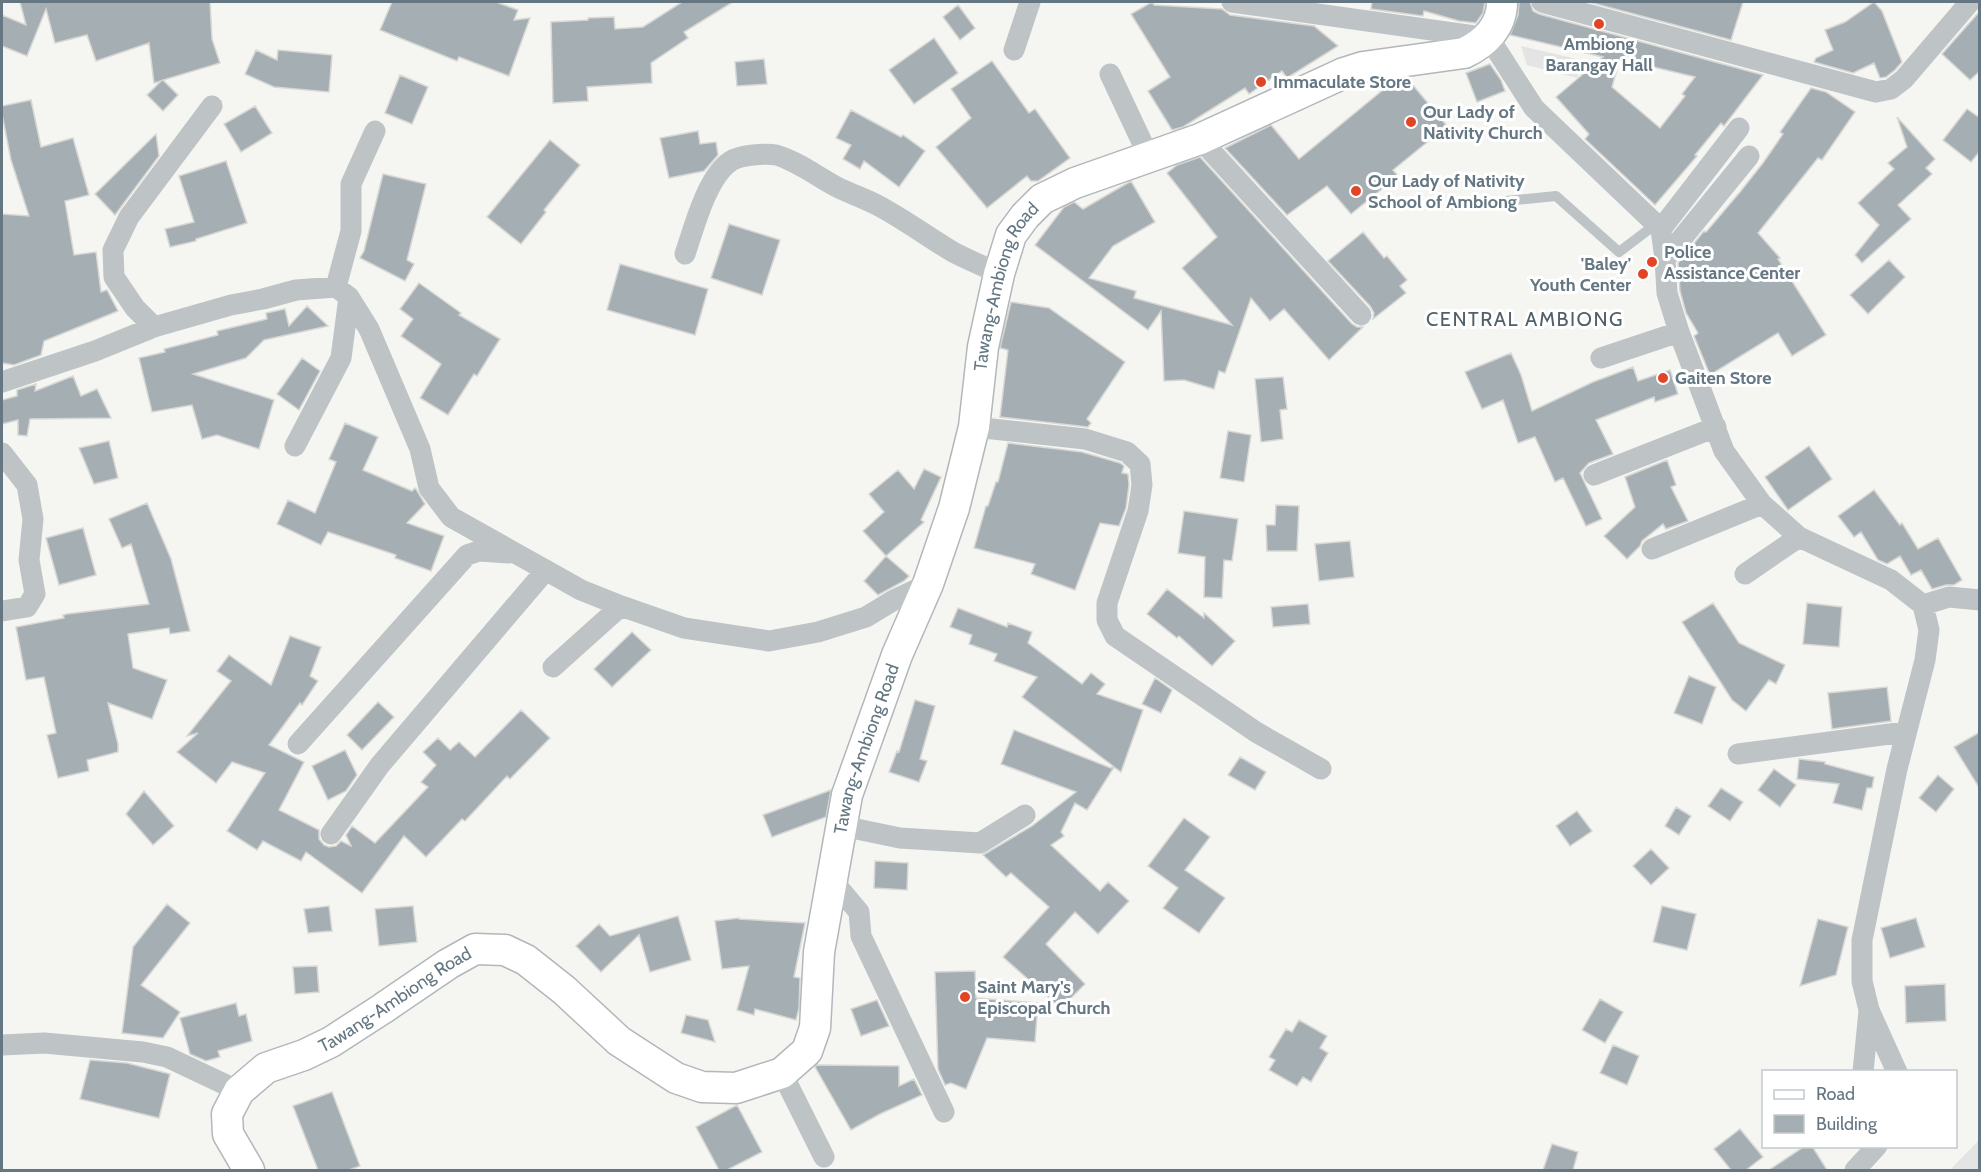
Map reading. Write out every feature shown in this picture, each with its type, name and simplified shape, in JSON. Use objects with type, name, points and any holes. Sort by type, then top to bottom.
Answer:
[{"type":"main road","points":[[1489,38],[1496,25],[1502,2]]},
{"type":"main road","name":"Tawang-Ambiong Road","points":[[249,1170],[228,1134],[227,1114],[240,1091],[266,1068],[304,1055],[331,1042],[448,964],[475,949],[505,950],[526,960],[564,990],[620,1041],[676,1078],[702,1087],[736,1088],[782,1073],[807,1051],[815,1028],[819,952],[847,795],[897,655],[928,584],[954,508],[974,427],[983,347],[999,274],[1011,235],[1042,199],[1075,183],[1200,139],[1363,67],[1464,53],[1489,38]]},
{"type":"street","points":[[1014,50],[1030,2]]},
{"type":"street","points":[[1232,2],[1489,38],[1534,108],[1658,226],[1665,259],[1666,293],[1679,332],[1725,451],[1762,504],[1799,537],[1892,580],[1923,605],[1929,630],[1925,660],[1905,732],[1862,940],[1862,981],[1869,1010],[1897,1070]]},
{"type":"street","points":[[1542,2],[1876,92],[1891,89],[1904,79],[1970,2]]},
{"type":"street","points":[[1110,74],[1149,157]]},
{"type":"street","points":[[154,327],[135,308],[114,277],[113,250],[129,217],[212,106]]},
{"type":"street","points":[[1658,226],[1739,128]]},
{"type":"street","points":[[295,446],[341,358],[343,292],[351,231],[351,184],[375,131]]},
{"type":"street","points":[[1200,139],[1361,315]]},
{"type":"street","points":[[685,254],[711,186],[721,170],[733,159],[759,154],[776,155],[877,205],[953,252],[999,274]]},
{"type":"street","points":[[1665,259],[1749,156]]},
{"type":"street","points":[[2,382],[95,351],[154,327],[231,305],[296,290],[343,292]]},
{"type":"street","points":[[343,292],[369,328],[392,380],[420,449],[429,488],[452,517],[581,590],[684,628],[769,641],[818,632],[866,617],[894,600],[928,584]]},
{"type":"street","points":[[1601,358],[1679,332]]},
{"type":"street","points":[[974,427],[1085,438],[1127,452],[1140,464],[1142,485],[1138,511],[1107,603],[1107,620],[1115,636],[1256,732],[1321,769]]},
{"type":"street","points":[[1594,475],[1716,427]]},
{"type":"street","points":[[2,453],[27,485],[33,519],[29,560],[35,594],[27,607],[2,611]]},
{"type":"street","points":[[1652,549],[1762,504]]},
{"type":"street","points":[[1745,574],[1799,537]]},
{"type":"street","points":[[298,744],[467,555],[479,551],[516,553]]},
{"type":"street","points":[[331,834],[380,765],[546,570]]},
{"type":"street","points":[[1923,605],[1949,597],[1980,600]]},
{"type":"street","points":[[553,667],[621,606]]},
{"type":"street","points":[[1738,754],[1905,732]]},
{"type":"street","points":[[842,826],[900,838],[980,843],[1025,815]]},
{"type":"street","points":[[832,880],[859,912],[861,936],[944,1112]]},
{"type":"street","points":[[1863,1070],[1869,1010]]},
{"type":"street","points":[[2,1045],[44,1043],[143,1052],[167,1057],[240,1091]]},
{"type":"street","points":[[782,1073],[824,1157]]},
{"type":"street","points":[[1855,1170],[1875,1148]]},
{"type":"lane","points":[[1455,206],[1556,196],[1619,252],[1658,226]]},
{"type":"shaded area","points":[[1521,46],[1581,60],[1577,78],[1527,65]]},
{"type":"shaded area","points":[[1979,1140],[1979,1170],[1950,1170]]},
{"type":"building","points":[[20,2],[210,2],[212,39],[220,63],[163,80],[178,95],[163,111],[147,95],[161,81],[154,83],[149,43],[96,61],[87,35],[55,43],[46,9],[27,56],[2,46],[2,15],[26,25]]},
{"type":"building","points":[[392,2],[496,2],[518,10],[514,20],[530,18],[509,76],[459,57],[457,61],[380,30]]},
{"type":"building","points":[[682,2],[733,2],[684,32],[688,38],[651,63],[652,83],[587,87],[588,101],[553,103],[551,22],[614,17],[615,29],[643,27]]},
{"type":"building","points":[[1152,2],[1154,5],[1222,9],[1230,15],[1314,26],[1338,46],[1287,78],[1282,71],[1249,94],[1245,88],[1183,127],[1172,130],[1148,91],[1170,77],[1131,14]]},
{"type":"building","points":[[1372,2],[1485,2],[1483,13],[1476,23],[1459,21],[1424,11],[1423,16],[1371,9]]},
{"type":"building","points":[[1519,2],[1530,2],[1533,11],[1539,14],[1763,75],[1724,126],[1721,123],[1695,155],[1697,156],[1655,205],[1585,139],[1589,134],[1556,97],[1603,57],[1510,35],[1518,15]],"holes":[[[1620,59],[1695,77],[1682,94],[1685,96],[1660,128],[1612,87]]]},
{"type":"building","points":[[1589,2],[1743,2],[1731,40]]},
{"type":"building","points":[[1874,2],[1882,11],[1902,62],[1895,70],[1886,77],[1880,78],[1874,63],[1853,73],[1814,62],[1816,58],[1833,50],[1825,30],[1845,22]]},
{"type":"building","points":[[958,5],[975,28],[960,40],[943,17]]},
{"type":"building","points":[[1980,11],[1980,71],[1970,80],[1942,54]]},
{"type":"building","points":[[934,38],[958,73],[914,104],[889,70]]},
{"type":"building","points":[[256,50],[277,60],[278,50],[332,55],[329,92],[274,87],[245,74]]},
{"type":"building","points":[[764,59],[767,84],[737,86],[735,62]]},
{"type":"building","points":[[992,61],[1029,113],[1035,109],[1070,158],[1038,181],[1031,181],[1027,176],[987,208],[936,147],[971,118],[951,89]]},
{"type":"building","points":[[1490,64],[1501,80],[1505,91],[1477,102],[1466,73]]},
{"type":"building","points":[[400,75],[428,87],[412,124],[385,113]]},
{"type":"building","points":[[1407,78],[1447,126],[1393,170],[1398,176],[1351,214],[1327,186],[1287,215],[1225,148],[1271,125],[1299,159],[1395,80]]},
{"type":"building","points":[[1811,88],[1826,92],[1855,112],[1822,160],[1818,158],[1758,233],[1780,258],[1778,259],[1826,335],[1792,356],[1778,333],[1710,375],[1694,336],[1698,333],[1686,313],[1680,291],[1678,263],[1763,163],[1783,134],[1780,132]]},
{"type":"building","points":[[31,100],[41,147],[73,138],[89,195],[65,201],[74,255],[96,252],[101,292],[107,290],[118,311],[44,341],[41,355],[14,365],[2,363],[2,214],[29,216],[11,160],[2,106]]},
{"type":"building","points":[[255,106],[272,133],[241,152],[224,124]]},
{"type":"building","points":[[1967,109],[1980,118],[1980,151],[1971,162],[1943,140]]},
{"type":"building","points":[[851,110],[901,137],[903,135],[925,151],[899,187],[864,161],[860,169],[843,159],[851,145],[836,138]]},
{"type":"building","points":[[1897,117],[1935,159],[1926,168],[1932,174],[1898,205],[1911,219],[1862,263],[1855,255],[1879,225],[1858,203],[1894,169],[1888,163],[1907,147]]},
{"type":"building","points":[[698,131],[700,144],[716,142],[718,155],[704,171],[669,178],[660,138]]},
{"type":"building","points":[[156,134],[159,156],[115,215],[95,194]]},
{"type":"building","points":[[550,140],[580,165],[544,210],[546,212],[521,244],[487,217]]},
{"type":"building","points":[[1200,157],[1352,324],[1363,327],[1329,360],[1284,309],[1270,321],[1251,298],[1225,373],[1219,371],[1214,389],[1184,380],[1164,381],[1161,311],[1148,330],[1035,245],[1064,207],[1074,202],[1083,209],[1131,181],[1155,222],[1113,246],[1089,278],[1136,291],[1134,298],[1232,325],[1182,268],[1217,237],[1167,173],[1177,165]]},
{"type":"building","points":[[226,161],[247,223],[196,239],[196,241],[170,247],[165,229],[194,222],[179,176]]},
{"type":"building","points":[[383,174],[426,184],[407,260],[414,264],[405,281],[360,258],[364,251]]},
{"type":"building","points":[[729,224],[780,240],[762,295],[711,278]]},
{"type":"building","points":[[1363,232],[1384,258],[1387,256],[1407,280],[1400,286],[1406,293],[1373,319],[1374,313],[1370,306],[1328,261]]},
{"type":"building","points":[[1889,260],[1905,277],[1868,314],[1850,295]]},
{"type":"building","points":[[620,264],[708,289],[695,335],[607,310]]},
{"type":"building","points":[[419,283],[461,313],[459,315],[500,339],[477,376],[474,374],[448,415],[420,398],[441,364],[401,336],[413,319],[400,309]]},
{"type":"building","points":[[1011,302],[1049,308],[1125,362],[1087,419],[1091,423],[1088,427],[1000,417],[1008,350],[1000,348]]},
{"type":"building","points":[[307,306],[328,326],[264,340],[246,358],[193,374],[274,400],[259,449],[217,435],[202,439],[192,405],[152,412],[139,358],[218,335],[217,331],[267,319],[266,313],[285,309],[289,326]]},
{"type":"building","points":[[1511,353],[1521,375],[1532,411],[1593,382],[1633,367],[1638,381],[1670,370],[1678,394],[1655,402],[1654,397],[1596,420],[1613,454],[1589,463],[1580,473],[1602,519],[1586,526],[1563,478],[1555,482],[1535,437],[1518,443],[1503,400],[1482,409],[1465,372]]},
{"type":"building","points":[[302,358],[320,371],[299,410],[277,394]]},
{"type":"building","points":[[73,376],[81,396],[97,389],[111,418],[30,419],[27,436],[18,435],[18,420],[2,424],[2,400],[17,396],[17,390],[36,384],[35,391]]},
{"type":"building","points":[[1283,377],[1287,409],[1280,410],[1283,439],[1261,442],[1255,379]]},
{"type":"building","points":[[345,423],[378,437],[363,470],[412,491],[416,489],[425,504],[407,523],[444,536],[431,571],[395,558],[396,555],[328,532],[321,545],[277,524],[288,500],[315,513],[336,462],[329,459]]},
{"type":"building","points":[[1228,431],[1251,435],[1244,482],[1220,478]]},
{"type":"building","points":[[109,441],[118,478],[94,484],[79,448]]},
{"type":"building","points":[[1008,443],[1082,452],[1120,463],[1124,466],[1122,473],[1128,474],[1126,508],[1119,526],[1100,523],[1075,590],[1031,574],[1035,564],[974,548],[986,506],[998,482]]},
{"type":"building","points":[[1809,446],[1832,479],[1788,510],[1765,477]]},
{"type":"building","points":[[1667,460],[1676,485],[1671,487],[1688,521],[1666,529],[1663,524],[1642,541],[1627,559],[1604,536],[1635,507],[1625,477]]},
{"type":"building","points":[[924,469],[941,477],[921,520],[924,522],[886,556],[863,531],[884,512],[869,494],[898,470],[914,489]]},
{"type":"building","points":[[1874,490],[1900,525],[1902,523],[1918,549],[1938,538],[1962,580],[1954,585],[1932,589],[1921,570],[1911,575],[1900,556],[1887,564],[1878,560],[1861,532],[1854,537],[1838,516]]},
{"type":"building","points":[[147,503],[171,559],[190,631],[170,634],[169,628],[128,634],[133,668],[167,680],[152,719],[108,703],[118,752],[87,760],[89,771],[58,778],[47,735],[56,733],[44,677],[26,680],[16,627],[64,618],[63,615],[67,614],[149,604],[131,544],[122,548],[109,519]]},
{"type":"building","points":[[1276,505],[1299,506],[1297,551],[1267,551],[1266,525],[1275,525]]},
{"type":"building","points":[[1184,511],[1238,519],[1232,561],[1224,560],[1222,598],[1204,597],[1205,557],[1178,553]]},
{"type":"building","points":[[83,528],[96,575],[59,585],[46,538]]},
{"type":"building","points":[[1350,541],[1354,577],[1319,581],[1315,544]]},
{"type":"building","points":[[886,556],[909,576],[878,595],[864,581]]},
{"type":"building","points":[[1167,589],[1204,618],[1204,613],[1235,641],[1212,666],[1179,636],[1177,638],[1147,614]]},
{"type":"building","points":[[1713,603],[1739,643],[1785,665],[1776,684],[1769,680],[1746,711],[1732,700],[1682,622]]},
{"type":"building","points":[[1807,603],[1842,607],[1839,647],[1803,644]]},
{"type":"building","points":[[1308,604],[1310,624],[1273,627],[1271,607]]},
{"type":"building","points":[[958,608],[1007,627],[1008,623],[1032,632],[1028,643],[1082,684],[1091,673],[1105,684],[1097,694],[1143,710],[1121,772],[1114,767],[1087,810],[1075,803],[1061,832],[1064,836],[1051,845],[1100,891],[1108,882],[1129,901],[1098,934],[1075,912],[1046,944],[1085,984],[1060,1009],[1040,988],[1040,990],[1003,957],[1049,907],[1011,873],[1006,877],[983,855],[1032,826],[1076,792],[1001,764],[1014,730],[1111,768],[1113,766],[1022,697],[1037,677],[994,661],[997,654],[969,644],[972,635],[950,627]]},
{"type":"building","points":[[632,632],[651,650],[612,687],[594,669]]},
{"type":"building","points":[[290,636],[321,647],[310,676],[318,681],[302,705],[300,703],[269,745],[304,762],[279,810],[319,830],[319,839],[329,847],[336,846],[341,841],[351,846],[346,835],[352,826],[375,843],[428,787],[421,782],[436,765],[423,752],[438,738],[450,750],[459,742],[475,757],[521,710],[550,738],[510,779],[507,776],[465,821],[462,819],[426,857],[404,836],[362,893],[306,852],[301,861],[263,841],[257,850],[227,831],[265,773],[232,762],[216,783],[177,752],[198,733],[187,736],[231,681],[217,671],[229,655],[271,685]]},
{"type":"building","points":[[1689,676],[1716,687],[1702,724],[1674,713]]},
{"type":"building","points":[[1155,678],[1172,690],[1161,713],[1142,704]]},
{"type":"building","points":[[1887,687],[1891,721],[1832,729],[1828,693]]},
{"type":"building","points":[[915,700],[935,706],[920,759],[927,761],[919,782],[889,772],[897,751],[899,752]]},
{"type":"building","points":[[378,702],[394,717],[362,750],[347,735]]},
{"type":"building","points":[[1980,732],[1980,789],[1954,747]]},
{"type":"building","points":[[345,750],[357,775],[346,791],[328,800],[312,766]]},
{"type":"building","points":[[1240,757],[1266,772],[1255,790],[1228,775]]},
{"type":"building","points":[[1799,759],[1825,762],[1825,764],[1874,777],[1872,788],[1867,788],[1862,810],[1833,803],[1839,784],[1797,779]]},
{"type":"building","points":[[1774,769],[1796,785],[1780,807],[1758,790]]},
{"type":"building","points":[[1938,775],[1954,789],[1936,812],[1919,798]]},
{"type":"building","points":[[1721,788],[1743,802],[1730,821],[1708,806]]},
{"type":"building","points":[[831,790],[826,817],[772,837],[763,815]]},
{"type":"building","points":[[144,791],[174,826],[153,845],[126,814]]},
{"type":"building","points":[[1676,807],[1691,816],[1679,835],[1665,826]]},
{"type":"building","points":[[1577,811],[1592,831],[1570,846],[1556,826]]},
{"type":"building","points":[[1184,818],[1210,837],[1185,870],[1225,898],[1199,933],[1163,908],[1178,888],[1148,866]]},
{"type":"building","points":[[1651,849],[1669,868],[1651,885],[1633,866]]},
{"type":"building","points":[[875,861],[908,863],[907,890],[874,888]]},
{"type":"building","points":[[167,904],[190,923],[141,985],[180,1012],[163,1038],[122,1033],[133,947]]},
{"type":"building","points":[[329,906],[332,931],[308,933],[304,909]]},
{"type":"building","points":[[413,906],[417,942],[379,946],[375,909]]},
{"type":"building","points":[[1662,906],[1696,914],[1687,950],[1653,942]]},
{"type":"building","points":[[678,916],[691,960],[650,972],[639,935],[601,972],[576,946],[599,924],[610,936]]},
{"type":"building","points":[[739,918],[805,923],[794,977],[800,978],[799,1008],[796,1020],[755,1009],[754,1015],[737,1010],[749,966],[722,969],[715,921]]},
{"type":"building","points":[[1916,918],[1925,947],[1890,958],[1881,928]]},
{"type":"building","points":[[1818,919],[1848,927],[1836,975],[1800,986]]},
{"type":"building","points":[[317,966],[319,992],[295,994],[293,967]]},
{"type":"building","points":[[975,971],[976,998],[1038,1003],[1035,1042],[987,1038],[966,1089],[951,1083],[945,1085],[938,1069],[935,972]]},
{"type":"building","points":[[1945,984],[1946,1021],[1906,1023],[1905,986]]},
{"type":"building","points":[[1600,999],[1623,1012],[1605,1043],[1582,1030]]},
{"type":"building","points":[[877,1000],[889,1026],[861,1036],[851,1009]]},
{"type":"building","points":[[236,1003],[239,1016],[246,1014],[252,1041],[218,1051],[220,1057],[206,1061],[190,1054],[180,1018]]},
{"type":"building","points":[[686,1015],[708,1020],[715,1042],[681,1033]]},
{"type":"building","points":[[1299,1020],[1327,1036],[1320,1048],[1328,1053],[1311,1082],[1303,1077],[1297,1086],[1269,1070],[1275,1060],[1269,1057],[1286,1029],[1292,1032]]},
{"type":"building","points":[[1613,1045],[1639,1056],[1627,1085],[1600,1073]]},
{"type":"building","points":[[90,1060],[127,1063],[170,1074],[159,1118],[80,1099]]},
{"type":"building","points":[[817,1065],[899,1066],[899,1086],[914,1079],[922,1095],[851,1130],[815,1067]]},
{"type":"building","points":[[332,1092],[360,1166],[349,1170],[318,1170],[293,1106]]},
{"type":"building","points":[[737,1105],[762,1152],[727,1170],[719,1170],[696,1127]]},
{"type":"building","points":[[1740,1129],[1763,1157],[1746,1170],[1731,1170],[1714,1149]]},
{"type":"building","points":[[1552,1144],[1578,1152],[1573,1170],[1543,1170]]},
{"type":"building","points":[[1802,1148],[1813,1148],[1827,1170],[1769,1170]]},
{"type":"place","name":"Ambiong Barangay Hall","points":[[1599,24]]},
{"type":"place","name":"Immaculate Store","points":[[1261,82]]},
{"type":"place","name":"Our Lady of Nativity Church","points":[[1411,122]]},
{"type":"place","name":"Our Lady of Nativity School of Ambiong","points":[[1356,191]]},
{"type":"place","name":"Police Assistance Center","points":[[1652,262]]},
{"type":"place","name":"'Baley' Youth Center","points":[[1643,274]]},
{"type":"place","name":"Gaiten Store","points":[[1663,378]]},
{"type":"place","name":"Saint Mary's Episcopal Church","points":[[965,997]]},
{"type":"district","name":"CENTRAL AMBIONG","points":[[1525,319]]}]
